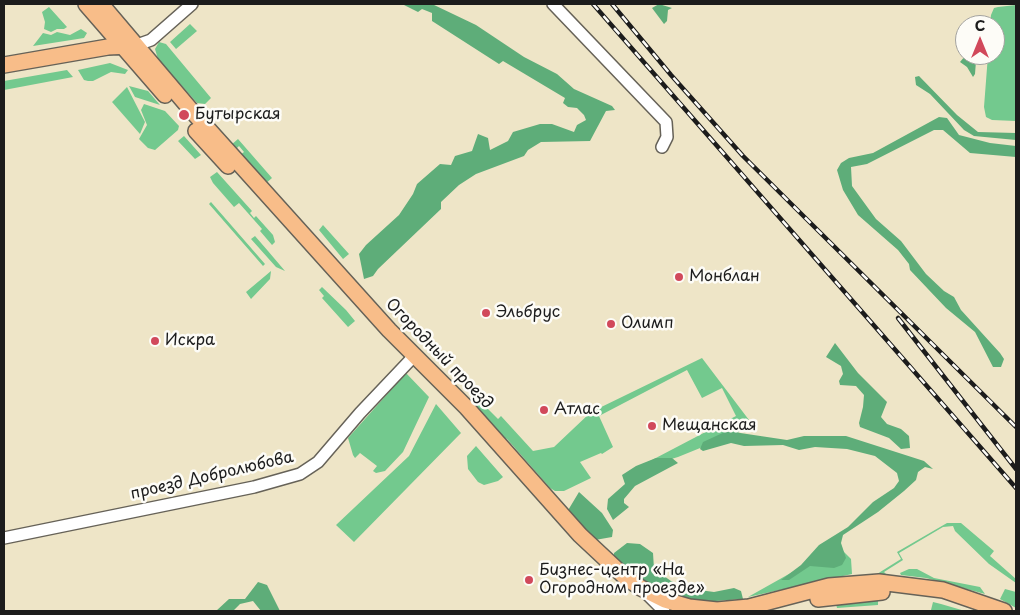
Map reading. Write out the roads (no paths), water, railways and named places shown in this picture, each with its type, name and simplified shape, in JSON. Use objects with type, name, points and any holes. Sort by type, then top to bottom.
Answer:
[{"type":"main road","name":"Огородный проезд","points":[[86,4],[130,46],[241,166],[569,534],[622,584],[665,611]]},
{"type":"main road","name":"Огородный проезд","points":[[101,4],[130,46]]},
{"type":"main road","points":[[4,65],[108,47],[130,46]]},
{"type":"main road","name":"Огородный проезд","points":[[413,357],[467,408],[580,535],[626,578],[641,588],[665,600],[698,610],[749,607],[813,595]]},
{"type":"main road","points":[[771,611],[813,595],[867,582],[924,586],[966,596],[1004,611]]},
{"type":"main road","points":[[813,595],[895,593],[942,600],[980,611]]},
{"type":"street","points":[[130,46],[151,40],[192,4]]},
{"type":"street","points":[[554,4],[666,122],[667,137],[662,147]]},
{"type":"street","name":"проезд Добролюбова","points":[[4,538],[254,487],[300,474],[318,462],[360,412],[413,357]]},
{"type":"street","points":[[641,588],[665,611]]},
{"type":"railway","points":[[593,4],[1016,488]]},
{"type":"railway","points":[[612,4],[671,75],[743,156],[1016,427]]},
{"type":"railway","points":[[898,318],[1016,469]]},
{"type":"place","name":"Бутырская","points":[[184,115]]},
{"type":"place","name":"Монблан","points":[[679,277]]},
{"type":"place","name":"Эльбрус","points":[[486,313]]},
{"type":"place","name":"Олимп","points":[[611,324]]},
{"type":"place","name":"Искра","points":[[155,341]]},
{"type":"place","name":"Атлас","points":[[544,410]]},
{"type":"place","name":"Мещанская","points":[[652,426]]},
{"type":"place","name":"Бизнес-центр «На Огородном проезде»","points":[[529,580]]}]
